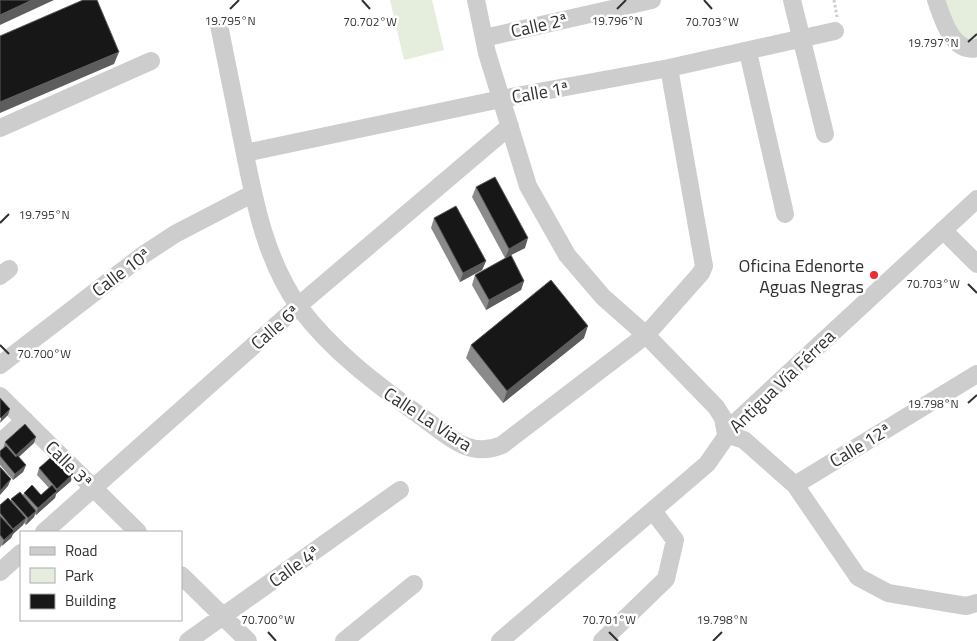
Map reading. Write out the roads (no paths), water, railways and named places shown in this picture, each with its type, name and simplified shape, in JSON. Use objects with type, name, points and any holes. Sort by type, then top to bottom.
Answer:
[{"type":"street","points":[[476,0],[484,38],[501,99],[528,186],[567,255],[603,297],[646,336],[716,407],[723,418],[726,434],[744,440],[795,485],[858,577],[888,593],[966,606],[977,603]]},
{"type":"street","name":"Calle 2ª","points":[[484,38],[652,0]]},
{"type":"street","points":[[792,0],[825,134]]},
{"type":"street","points":[[936,0],[941,16],[954,40],[967,48],[977,48]]},
{"type":"street","name":"Calle La Viara","points":[[219,25],[252,194],[266,244],[298,306],[328,342],[368,378],[452,439],[478,451],[490,450],[502,445],[646,336],[701,273],[704,266],[668,68]]},
{"type":"street","name":"Calle 1ª","points":[[244,153],[501,99],[748,52],[835,31]]},
{"type":"street","points":[[748,52],[785,214]]},
{"type":"street","points":[[0,128],[151,61]]},
{"type":"street","name":"Calle 6ª","points":[[45,531],[298,306],[510,126]]},
{"type":"street","name":"Calle 10ª","points":[[0,365],[142,255],[175,234],[252,194]]},
{"type":"street","name":"Antigua Vía Férrea","points":[[500,641],[707,464],[722,445],[726,434],[737,421],[977,199]]},
{"type":"street","points":[[943,230],[977,264]]},
{"type":"street","name":"Calle 12ª","points":[[795,485],[977,374]]},
{"type":"street","name":"Calle 3ª","points":[[0,396],[137,531]]},
{"type":"street","points":[[0,443],[25,420]]},
{"type":"street","name":"Calle 4ª","points":[[188,641],[400,490]]},
{"type":"street","points":[[602,641],[666,579],[675,540],[653,511]]},
{"type":"street","points":[[0,572],[20,554]]},
{"type":"street","points":[[182,576],[248,641]]},
{"type":"street","points":[[344,641],[414,584]]},
{"type":"place","name":"Oficina Edenorte Aguas Negras","points":[[874,275]]}]
